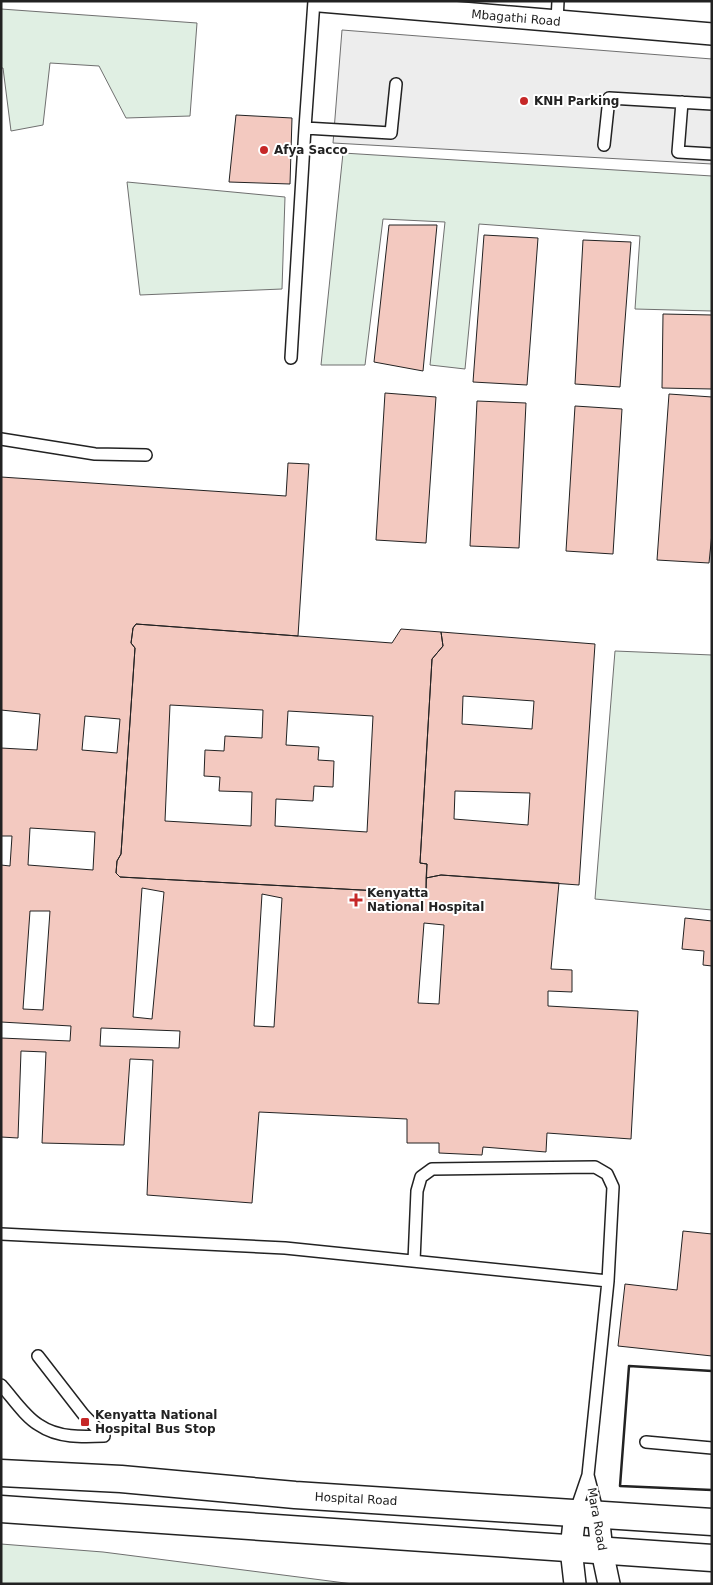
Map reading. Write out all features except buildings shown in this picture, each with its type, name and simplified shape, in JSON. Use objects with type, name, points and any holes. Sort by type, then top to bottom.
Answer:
[{"type":"street","name":"Mbagathi Road","points":[[320,1],[557,11],[712,34]]},
{"type":"street","name":"Hospital Road","points":[[1,1473],[121,1479],[295,1495],[712,1522]]},
{"type":"street","points":[[1,1509],[712,1558]]},
{"type":"street","name":"Mara Road","points":[[575,1584],[571,1549],[586,1514]]},
{"type":"street","name":"Mara Road","points":[[586,1514],[602,1551],[610,1584]]},
{"type":"lane","points":[[291,358],[314,1]]},
{"type":"lane","points":[[305,128],[391,133],[396,84]]},
{"type":"lane","points":[[604,145],[609,98],[712,104]]},
{"type":"lane","points":[[682,102],[678,152],[712,154]]},
{"type":"lane","points":[[1,439],[95,454],[146,455]]},
{"type":"lane","points":[[414,1261],[417,1191],[421,1177],[432,1169],[595,1167],[607,1174],[613,1186],[608,1281],[588,1475]]},
{"type":"lane","points":[[1,1234],[285,1248],[608,1281]]},
{"type":"lane","points":[[1,1384],[38,1425],[61,1434],[83,1437],[104,1436],[83,1414],[38,1356]]},
{"type":"lane","points":[[646,1442],[712,1448]]},
{"type":"lane","name":"Mara Road","points":[[586,1514],[588,1475]]},
{"type":"lane","name":"Mara Road","points":[[586,1514],[588,1475]]},
{"type":"green space","points":[[1,9],[197,23],[190,116],[126,118],[99,66],[50,63],[43,125],[11,131],[3,68],[1,68]]},
{"type":"green space","points":[[343,153],[712,176],[712,311],[635,309],[640,236],[479,224],[465,369],[430,365],[445,222],[383,219],[365,365],[321,365]]},
{"type":"green space","points":[[127,182],[285,197],[282,289],[140,295]]},
{"type":"green space","points":[[615,651],[712,655],[712,910],[595,899]]},
{"type":"green space","points":[[1,1544],[103,1552],[353,1584],[1,1584]]},
{"type":"shaded area","name":"KNH Parking","points":[[342,30],[712,59],[712,164],[333,143]]},
{"type":"wall","points":[[712,1371],[629,1366],[620,1486],[712,1490]]},
{"type":"place","name":"KNH Parking","points":[[524,101]]},
{"type":"place","name":"Afya Sacco","points":[[264,150]]},
{"type":"place","name":"Kenyatta National Hospital","points":[[356,900]]},
{"type":"place","name":"Kenyatta National Hospital Bus Stop","points":[[85,1422]]}]
